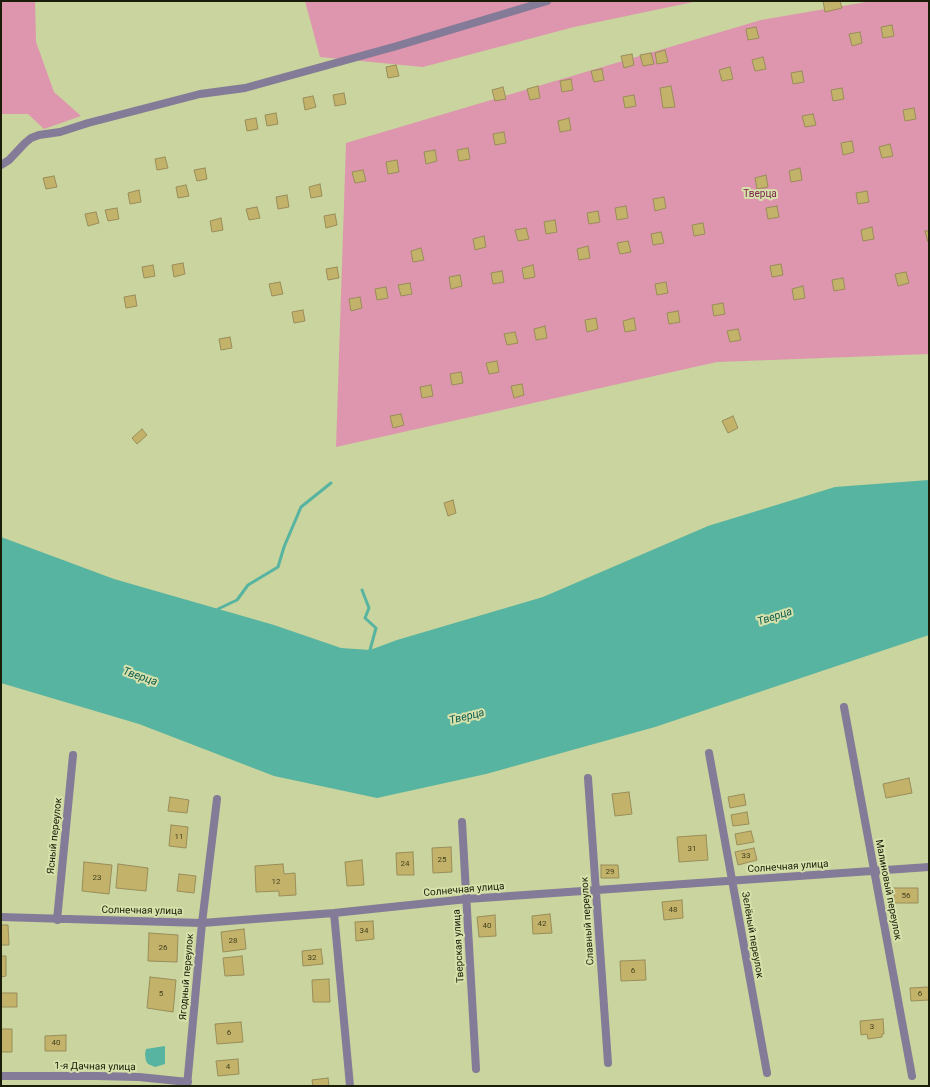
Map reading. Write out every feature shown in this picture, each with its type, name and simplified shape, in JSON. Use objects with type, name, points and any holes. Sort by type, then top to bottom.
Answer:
[{"type":"street","points":[[1,165],[9,160],[31,138],[60,132],[88,123],[200,94],[245,88],[397,46],[547,1]]},
{"type":"street","name":"Малиновый переулок","points":[[844,707],[912,1076]]},
{"type":"street","name":"Зелёный переулок","points":[[709,753],[767,1073]]},
{"type":"street","name":"Ясный переулок","points":[[57,920],[73,755]]},
{"type":"street","name":"Славный переулок","points":[[588,778],[608,1063]]},
{"type":"street","name":"Ягодный переулок","points":[[188,1084],[202,922],[217,799]]},
{"type":"street","name":"Тверская улица","points":[[462,822],[476,1069]]},
{"type":"street","name":"Солнечная улица","points":[[1,917],[57,920],[202,922],[334,913],[466,900],[596,890],[929,867]]},
{"type":"street","points":[[334,913],[350,1086]]},
{"type":"street","name":"1-я Дачная улица","points":[[1,1076],[139,1077],[188,1084]]},
{"type":"green space","points":[[1,1],[35,1],[36,42],[54,92],[81,116],[44,129],[28,114],[1,114]]},
{"type":"green space","points":[[305,1],[698,1],[574,27],[423,67],[320,57]]},
{"type":"green space","name":"Тверца","points":[[872,1],[929,1],[929,354],[717,362],[336,447],[346,143],[761,20]]},
{"type":"water","points":[[929,480],[929,635],[655,727],[486,774],[377,798],[274,776],[139,724],[1,683],[1,537],[114,579],[274,625],[341,648],[370,650],[397,640],[543,597],[708,526],[835,487]]},
{"type":"water","points":[[165,1046],[165,1064],[155,1067],[148,1064],[145,1054],[146,1049]]},
{"type":"building","points":[[823,1],[840,1],[842,8],[825,12]]},
{"type":"building","points":[[892,25],[894,36],[883,38],[881,27]]},
{"type":"building","points":[[756,27],[759,38],[748,40],[746,29]]},
{"type":"building","points":[[860,32],[862,43],[852,46],[849,34]]},
{"type":"building","points":[[665,50],[668,62],[657,64],[655,53]]},
{"type":"building","points":[[651,53],[654,64],[643,66],[640,55]]},
{"type":"building","points":[[632,54],[634,65],[624,68],[621,56]]},
{"type":"building","points":[[763,57],[766,69],[755,71],[752,60]]},
{"type":"building","points":[[396,65],[399,76],[388,78],[386,67]]},
{"type":"building","points":[[730,67],[733,79],[722,81],[719,70]]},
{"type":"building","points":[[602,69],[604,80],[594,82],[591,71]]},
{"type":"building","points":[[802,71],[804,82],[793,84],[791,73]]},
{"type":"building","points":[[571,79],[573,90],[562,92],[560,81]]},
{"type":"building","points":[[538,86],[540,98],[530,100],[527,89]]},
{"type":"building","points":[[671,86],[675,107],[663,108],[660,88]]},
{"type":"building","points":[[503,87],[506,99],[495,101],[492,90]]},
{"type":"building","points":[[842,88],[844,99],[833,101],[831,90]]},
{"type":"building","points":[[344,93],[346,104],[335,106],[333,95]]},
{"type":"building","points":[[634,95],[636,106],[625,108],[623,97]]},
{"type":"building","points":[[313,96],[316,107],[305,110],[303,98]]},
{"type":"building","points":[[914,108],[916,119],[905,121],[903,110]]},
{"type":"building","points":[[276,113],[278,124],[267,126],[265,115]]},
{"type":"building","points":[[813,114],[816,125],[805,127],[802,116]]},
{"type":"building","points":[[256,118],[258,129],[247,131],[245,120]]},
{"type":"building","points":[[569,118],[571,130],[560,132],[558,121]]},
{"type":"building","points":[[504,132],[506,143],[495,145],[493,134]]},
{"type":"building","points":[[852,141],[854,152],[843,155],[841,143]]},
{"type":"building","points":[[890,144],[893,156],[882,158],[879,147]]},
{"type":"building","points":[[468,148],[470,159],[459,161],[457,150]]},
{"type":"building","points":[[435,150],[437,161],[426,164],[424,152]]},
{"type":"building","points":[[165,157],[168,168],[157,170],[155,159]]},
{"type":"building","points":[[397,160],[399,172],[388,174],[386,162]]},
{"type":"building","points":[[205,168],[207,179],[197,181],[194,170]]},
{"type":"building","points":[[800,168],[802,180],[791,182],[789,171]]},
{"type":"building","points":[[363,170],[366,181],[355,183],[352,172]]},
{"type":"building","points":[[766,175],[768,187],[757,189],[755,178]]},
{"type":"building","points":[[54,176],[57,187],[46,189],[43,178]]},
{"type":"building","points":[[320,184],[322,196],[311,198],[309,187]]},
{"type":"building","points":[[186,185],[189,196],[178,198],[176,187]]},
{"type":"building","points":[[139,190],[141,202],[130,204],[128,193]]},
{"type":"building","points":[[867,191],[869,202],[858,204],[856,193]]},
{"type":"building","points":[[287,195],[289,207],[278,209],[276,197]]},
{"type":"building","points":[[664,197],[666,208],[655,211],[653,199]]},
{"type":"building","points":[[626,206],[628,218],[617,220],[615,208]]},
{"type":"building","points":[[777,206],[779,217],[768,219],[766,208]]},
{"type":"building","points":[[257,207],[260,218],[249,220],[246,209]]},
{"type":"building","points":[[117,208],[119,219],[108,221],[105,210]]},
{"type":"building","points":[[598,211],[600,222],[589,224],[587,213]]},
{"type":"building","points":[[96,212],[99,223],[88,226],[85,214]]},
{"type":"building","points":[[335,214],[337,225],[326,228],[324,216]]},
{"type":"building","points":[[221,218],[223,230],[212,232],[210,221]]},
{"type":"building","points":[[555,220],[557,232],[546,234],[544,222]]},
{"type":"building","points":[[703,223],[705,234],[694,236],[692,225]]},
{"type":"building","points":[[872,227],[874,239],[863,241],[861,230]]},
{"type":"building","points":[[526,228],[529,239],[518,241],[515,230]]},
{"type":"building","points":[[925,231],[929,231],[929,242],[928,242]]},
{"type":"building","points":[[661,232],[664,243],[653,245],[651,234]]},
{"type":"building","points":[[484,236],[486,247],[475,250],[473,239]]},
{"type":"building","points":[[628,241],[631,252],[620,254],[617,243]]},
{"type":"building","points":[[588,246],[590,258],[579,260],[577,249]]},
{"type":"building","points":[[421,248],[424,260],[413,262],[411,251]]},
{"type":"building","points":[[183,263],[185,274],[174,277],[172,265]]},
{"type":"building","points":[[781,264],[783,275],[772,277],[770,266]]},
{"type":"building","points":[[153,265],[155,276],[144,278],[142,267]]},
{"type":"building","points":[[533,265],[535,277],[524,279],[522,268]]},
{"type":"building","points":[[337,267],[339,278],[328,280],[326,269]]},
{"type":"building","points":[[502,271],[504,282],[493,284],[491,273]]},
{"type":"building","points":[[906,272],[909,283],[898,286],[895,274]]},
{"type":"building","points":[[460,275],[462,286],[451,289],[449,277]]},
{"type":"building","points":[[843,278],[845,289],[834,291],[832,280]]},
{"type":"building","points":[[280,282],[283,294],[272,296],[269,284]]},
{"type":"building","points":[[666,282],[668,293],[657,295],[655,284]]},
{"type":"building","points":[[410,283],[412,294],[401,296],[398,285]]},
{"type":"building","points":[[803,286],[805,298],[794,300],[792,289]]},
{"type":"building","points":[[386,287],[388,298],[377,300],[375,289]]},
{"type":"building","points":[[135,295],[137,306],[126,308],[124,297]]},
{"type":"building","points":[[360,297],[362,308],[351,311],[349,299]]},
{"type":"building","points":[[723,303],[725,314],[714,316],[712,305]]},
{"type":"building","points":[[303,310],[305,321],[294,323],[292,312]]},
{"type":"building","points":[[678,311],[680,322],[669,324],[667,313]]},
{"type":"building","points":[[596,318],[598,329],[587,332],[585,320]]},
{"type":"building","points":[[634,318],[636,330],[625,332],[623,321]]},
{"type":"building","points":[[545,326],[547,338],[536,340],[534,329]]},
{"type":"building","points":[[738,329],[741,340],[730,342],[727,331]]},
{"type":"building","points":[[515,332],[518,343],[507,345],[504,334]]},
{"type":"building","points":[[230,337],[232,348],[221,350],[219,339]]},
{"type":"building","points":[[497,361],[499,372],[489,374],[486,363]]},
{"type":"building","points":[[461,372],[463,383],[452,385],[450,374]]},
{"type":"building","points":[[522,384],[524,395],[514,398],[511,386]]},
{"type":"building","points":[[431,385],[433,396],[422,398],[420,387]]},
{"type":"building","points":[[401,414],[404,425],[393,428],[390,416]]},
{"type":"building","points":[[733,416],[738,428],[728,433],[722,421]]},
{"type":"building","points":[[142,429],[147,435],[137,444],[132,438]]},
{"type":"building","points":[[453,500],[456,513],[448,516],[444,503]]},
{"type":"building","points":[[909,778],[912,793],[886,798],[883,784]]},
{"type":"building","points":[[629,792],[632,814],[615,816],[612,794]]},
{"type":"building","points":[[744,794],[746,805],[730,808],[728,797]]},
{"type":"building","points":[[170,797],[189,800],[187,813],[168,811]]},
{"type":"building","points":[[747,812],[749,824],[733,826],[731,815]]},
{"type":"building","points":[[171,825],[188,827],[186,848],[169,846]]},
{"type":"building","points":[[751,831],[754,842],[737,845],[735,834]]},
{"type":"building","points":[[706,835],[708,860],[679,862],[677,837]]},
{"type":"building","points":[[451,847],[452,872],[433,873],[432,848]]},
{"type":"building","points":[[754,848],[757,860],[738,865],[735,852]]},
{"type":"building","points":[[413,852],[414,875],[397,875],[396,853]]},
{"type":"building","points":[[362,860],[364,885],[347,886],[345,862]]},
{"type":"building","points":[[84,862],[112,865],[109,894],[82,891]]},
{"type":"building","points":[[118,864],[148,868],[146,891],[116,888]]},
{"type":"building","points":[[283,864],[284,874],[295,873],[296,895],[279,896],[279,891],[256,892],[255,866]]},
{"type":"building","points":[[601,865],[618,865],[619,878],[601,878]]},
{"type":"building","points":[[179,874],[196,876],[194,893],[177,891]]},
{"type":"building","points":[[894,888],[918,888],[918,903],[894,903]]},
{"type":"building","points":[[682,900],[683,918],[664,920],[662,902]]},
{"type":"building","points":[[550,914],[552,933],[533,934],[532,916]]},
{"type":"building","points":[[495,915],[496,936],[479,937],[477,917]]},
{"type":"building","points":[[373,921],[374,939],[356,941],[355,922]]},
{"type":"building","points":[[1,925],[8,925],[9,945],[1,945]]},
{"type":"building","points":[[244,929],[246,949],[223,952],[221,932]]},
{"type":"building","points":[[149,933],[178,935],[177,962],[148,961]]},
{"type":"building","points":[[321,949],[323,964],[303,966],[302,951]]},
{"type":"building","points":[[1,956],[6,956],[6,976],[1,977]]},
{"type":"building","points":[[242,956],[244,975],[225,976],[223,958]]},
{"type":"building","points":[[645,960],[646,980],[621,981],[620,961]]},
{"type":"building","points":[[150,977],[176,980],[173,1012],[147,1008]]},
{"type":"building","points":[[329,979],[330,1002],[313,1002],[312,980]]},
{"type":"building","points":[[929,987],[929,1000],[911,1001],[910,988]]},
{"type":"building","points":[[1,993],[17,993],[17,1007],[1,1007]]},
{"type":"building","points":[[883,1019],[884,1034],[882,1034],[882,1037],[868,1039],[867,1034],[861,1035],[860,1021]]},
{"type":"building","points":[[241,1022],[243,1042],[217,1044],[215,1024]]},
{"type":"building","points":[[1,1029],[12,1029],[12,1052],[1,1052]]},
{"type":"building","points":[[66,1035],[66,1051],[45,1051],[45,1036]]},
{"type":"building","points":[[238,1059],[239,1074],[218,1076],[216,1061]]},
{"type":"building","points":[[328,1078],[329,1086],[313,1086],[312,1080]]},
{"type":"waterway","points":[[216,612],[218,609],[237,600],[248,585],[278,567],[284,547],[301,507],[331,483]]},
{"type":"waterway","points":[[362,590],[369,608],[365,618],[376,628],[370,653]]}]
